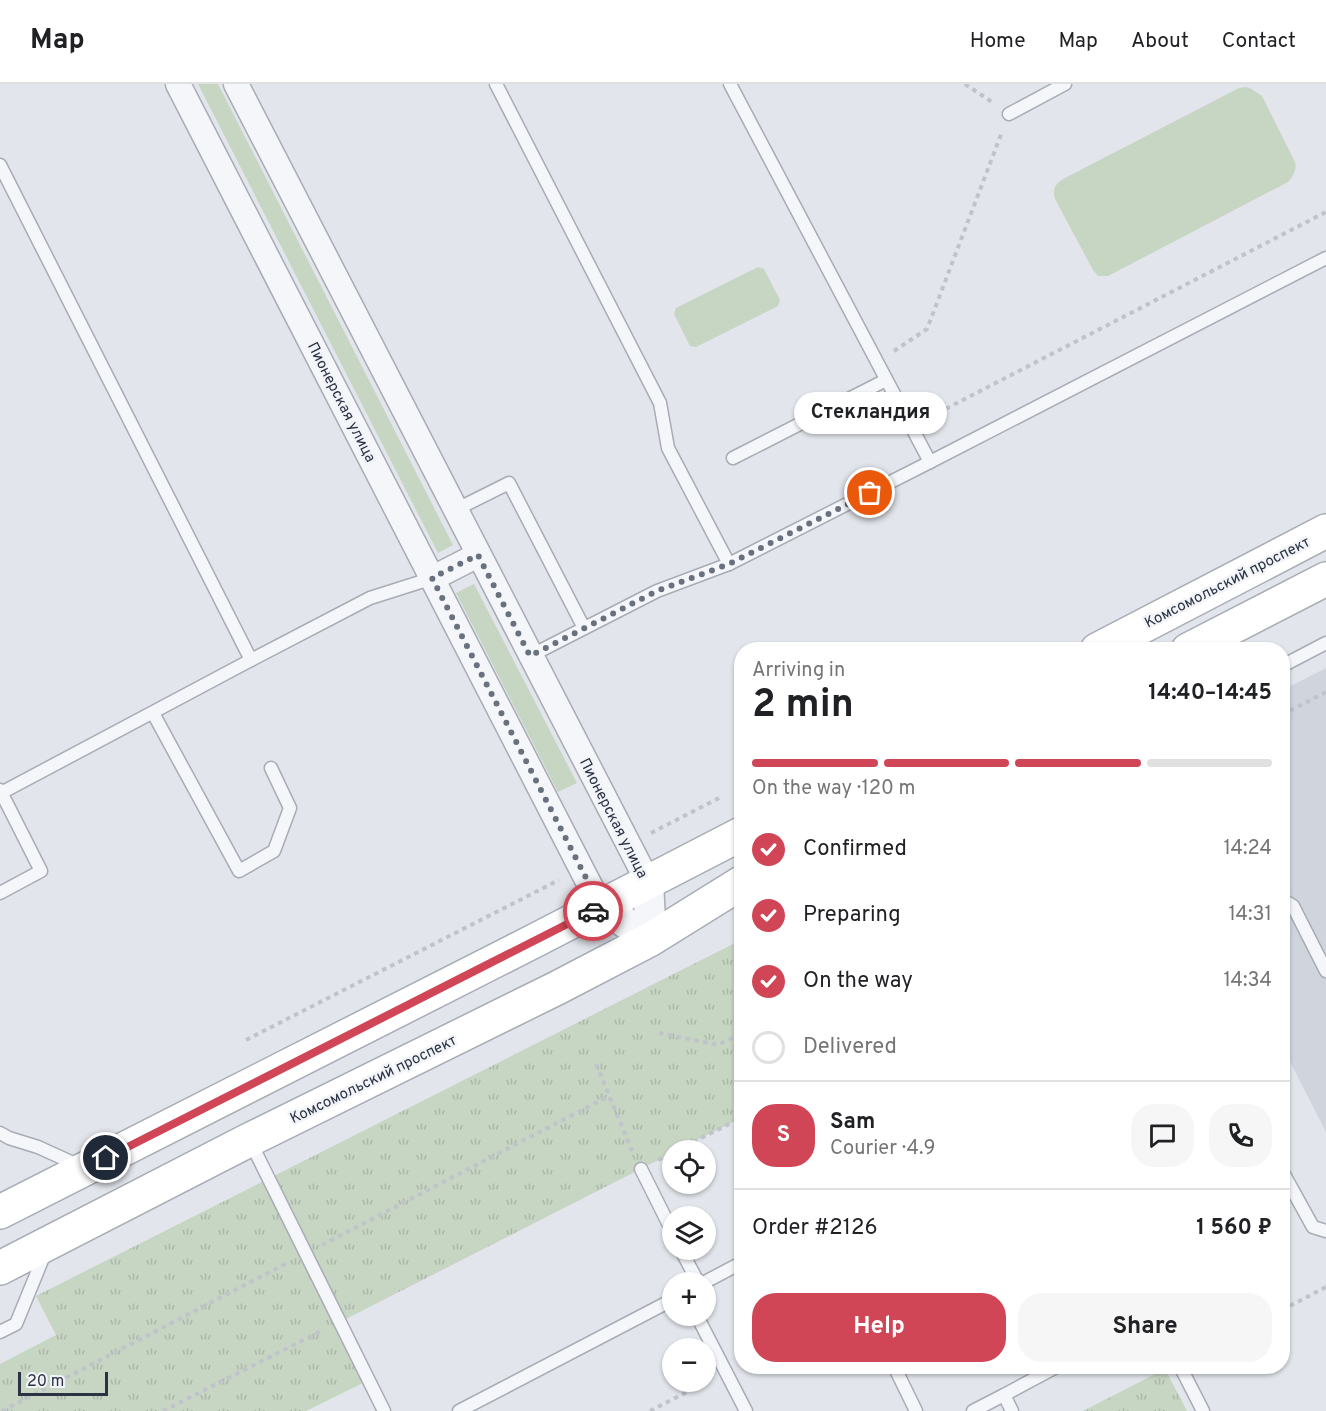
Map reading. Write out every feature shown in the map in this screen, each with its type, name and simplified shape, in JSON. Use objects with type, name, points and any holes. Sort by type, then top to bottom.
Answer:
[{"type":"main road","name":"Комсомольский проспект","points":[[1112,642],[1326,531]]},
{"type":"main road","points":[[1210,642],[1326,579]]},
{"type":"main road","points":[[0,1212],[734,838]]},
{"type":"main road","name":"Комсомольский проспект","points":[[0,1268],[249,1140],[557,988],[651,939],[734,887]]},
{"type":"street","name":"Пионерская улица","points":[[178,84],[601,907]]},
{"type":"street","name":"Пионерская улица","points":[[236,84],[648,882],[651,939]]},
{"type":"street","points":[[432,578],[478,555]]},
{"type":"street","points":[[601,907],[651,939]]},
{"type":"lane","points":[[496,84],[660,403],[668,448],[729,564]]},
{"type":"lane","points":[[730,84],[930,462]]},
{"type":"lane","points":[[1009,114],[1065,84]]},
{"type":"lane","points":[[0,165],[251,660]]},
{"type":"lane","points":[[530,656],[657,591],[729,564],[1326,258]]},
{"type":"lane","points":[[733,458],[886,380]]},
{"type":"lane","points":[[455,510],[509,483],[584,628]]},
{"type":"lane","points":[[0,893],[41,872],[1,791],[370,598],[432,578]]},
{"type":"lane","points":[[1290,662],[1326,643]]},
{"type":"lane","points":[[153,713],[239,871],[274,851],[290,808],[271,768]]},
{"type":"lane","points":[[1290,904],[1326,971]]},
{"type":"lane","points":[[0,1133],[86,1168]]},
{"type":"lane","points":[[249,1140],[384,1411]]},
{"type":"lane","points":[[641,1169],[662,1211]]},
{"type":"lane","points":[[1290,1185],[1313,1227],[1326,1231]]},
{"type":"lane","points":[[0,1332],[16,1324],[50,1243]]},
{"type":"lane","points":[[716,1276],[734,1267]]},
{"type":"lane","points":[[459,1411],[662,1305]]},
{"type":"lane","points":[[702,1326],[746,1411]]},
{"type":"lane","points":[[898,1374],[916,1411]]},
{"type":"lane","points":[[973,1411],[1043,1374]]},
{"type":"lane","points":[[1184,1374],[1203,1411]]},
{"type":"lane","points":[[1004,1395],[1012,1411]]},
{"type":"path","points":[[877,362],[927,329],[1009,114],[965,84]]},
{"type":"path","points":[[911,427],[1326,212]]},
{"type":"path","points":[[1290,711],[1326,692]]},
{"type":"path","points":[[628,844],[723,796]]},
{"type":"path","points":[[246,1040],[581,868]]},
{"type":"path","points":[[659,1033],[718,1045],[734,1037]]},
{"type":"path","points":[[596,1064],[632,1150]]},
{"type":"path","points":[[697,1140],[734,1122]]},
{"type":"path","points":[[1290,1306],[1326,1287]]},
{"type":"path","points":[[162,1411],[340,1322]]},
{"type":"path","points":[[650,1411],[726,1371]]},
{"type":"shaded area","points":[[1326,668],[1326,1132],[1290,1062],[1290,686]]},
{"type":"green space","points":[[198,84],[218,84],[453,545],[438,553]]},
{"type":"green space","points":[[1245,87],[1262,96],[1295,162],[1295,170],[1290,180],[1108,276],[1098,276],[1055,199],[1054,189],[1057,184],[1239,88]]},
{"type":"green space","points":[[758,267],[764,269],[780,300],[778,306],[696,347],[690,346],[674,314],[676,308]]},
{"type":"green space","points":[[474,584],[577,783],[558,792],[456,593]]},
{"type":"green space","points":[[734,944],[734,1122],[697,1140],[662,1140],[662,1158],[340,1322],[369,1380],[306,1411],[0,1411],[0,1364],[56,1335],[36,1296]]},
{"type":"green space","points":[[1155,1374],[1168,1374],[1187,1411],[1083,1411]]},
{"type":"way so far","points":[[593,911],[601,907],[432,578],[478,555],[530,656],[657,591],[729,564],[870,493]]},
{"type":"place","name":"Стекландия","points":[[870,493]]},
{"type":"route","points":[[106,1158],[593,911]]}]
